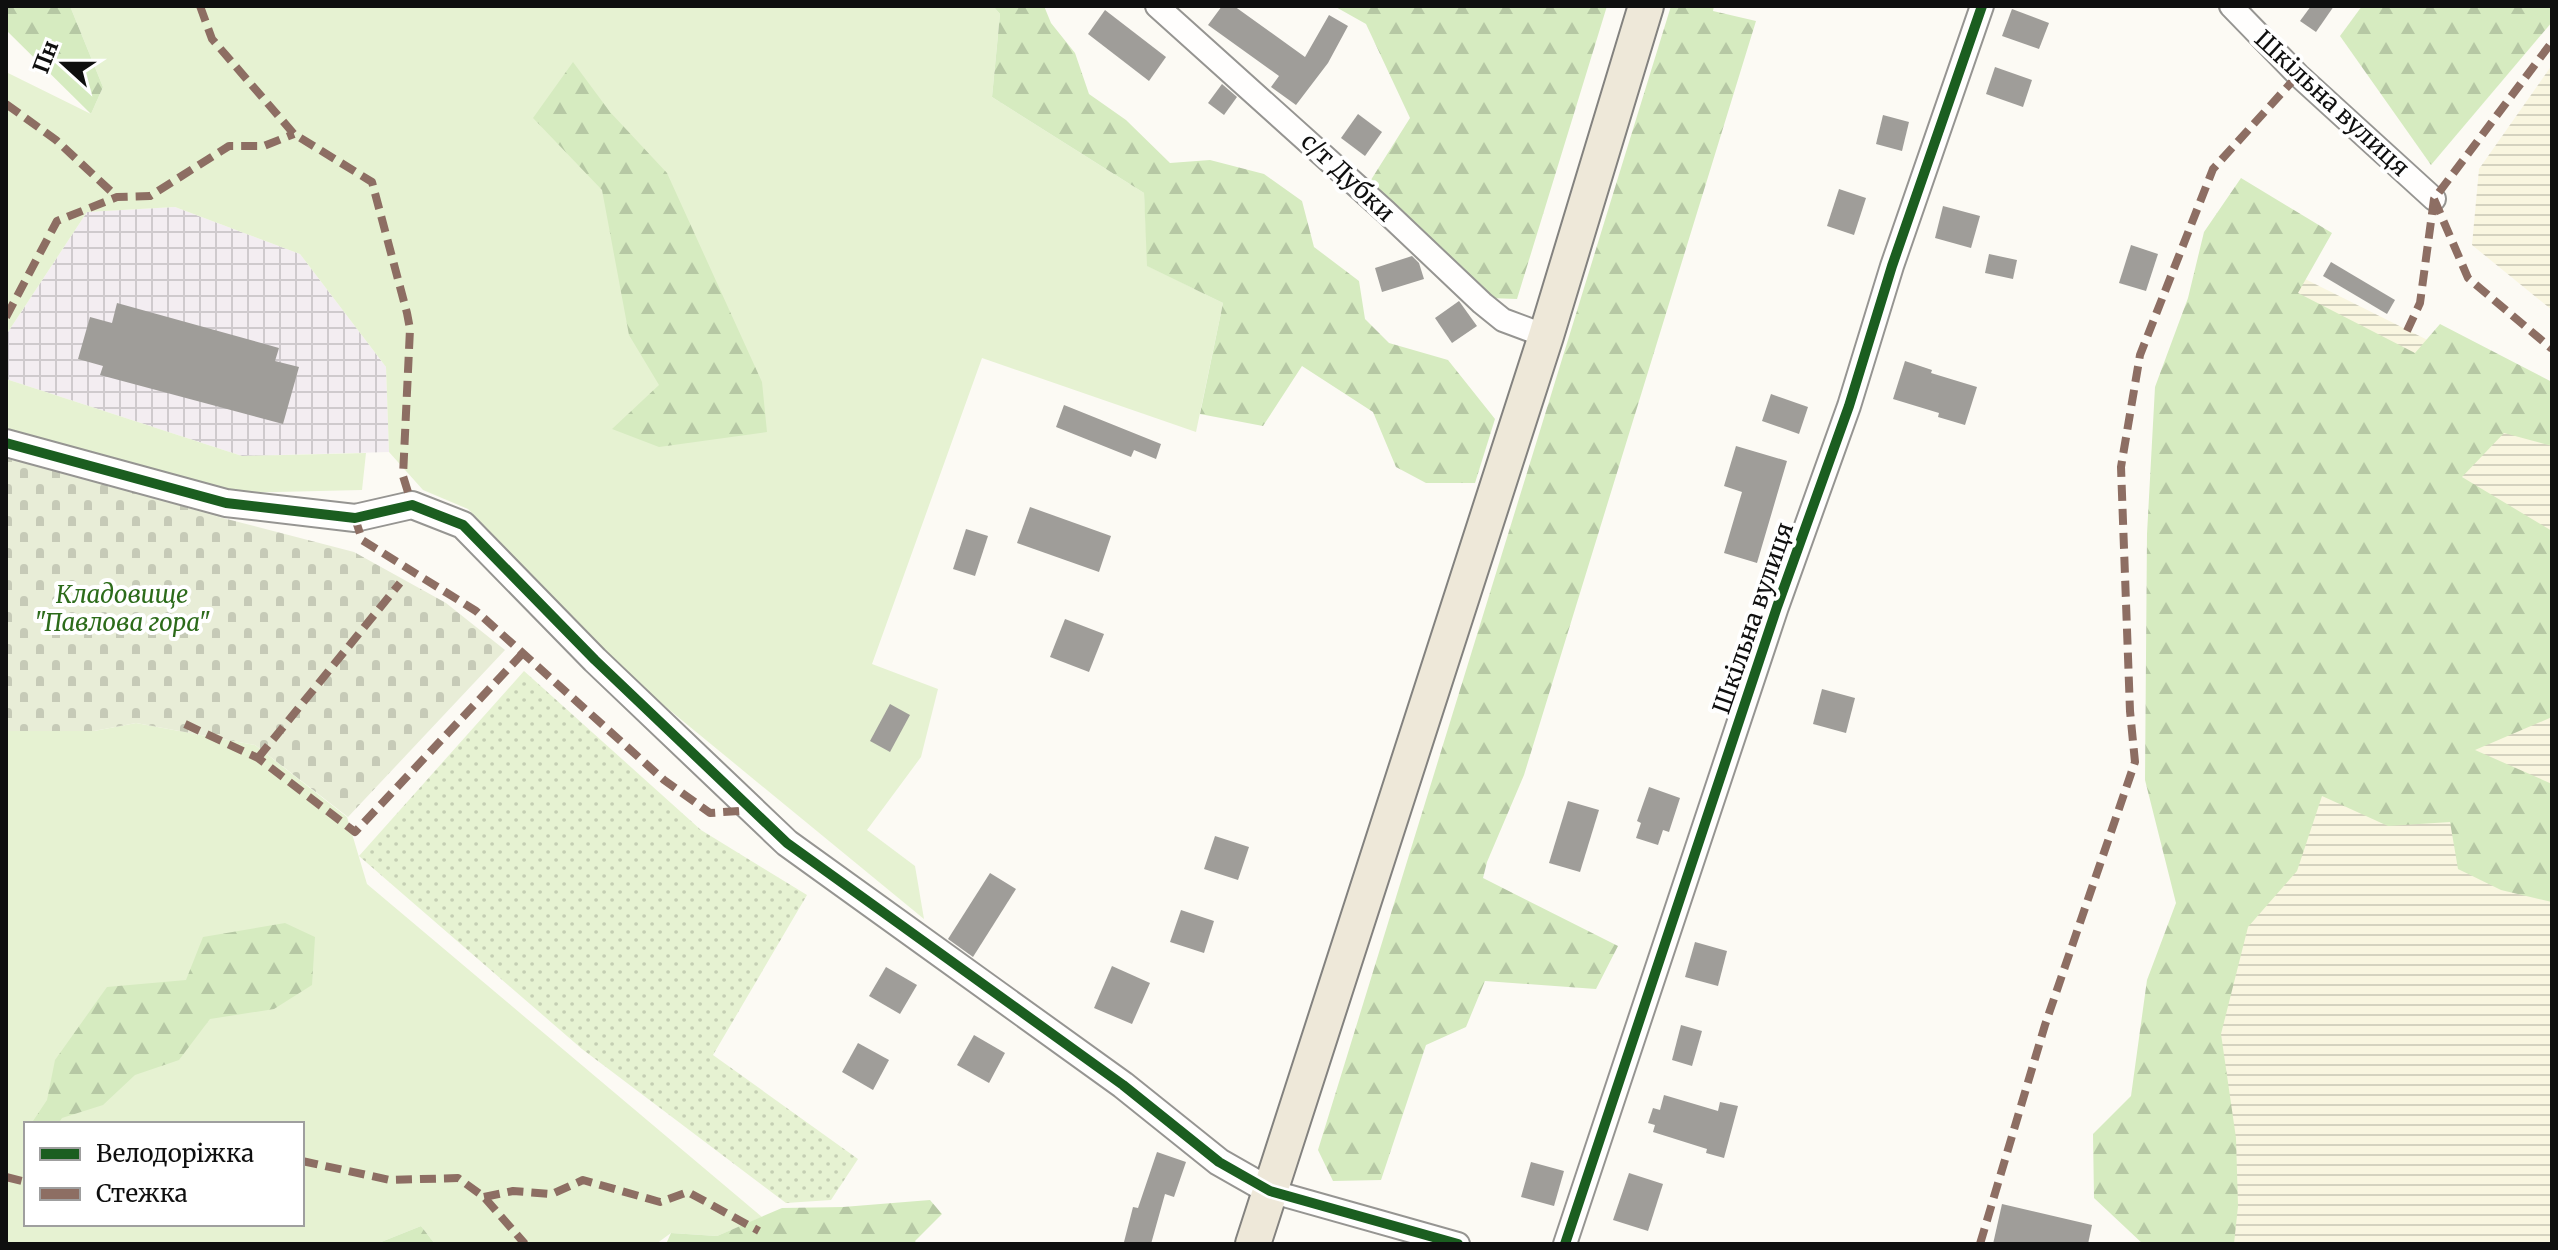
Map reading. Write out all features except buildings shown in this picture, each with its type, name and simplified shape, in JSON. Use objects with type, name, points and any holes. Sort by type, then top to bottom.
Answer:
[{"type":"main road","points":[[1253,1244],[1546,336],[1646,6]]},
{"type":"street","name":"с/т Дубки","points":[[1157,6],[1482,303],[1503,320],[1546,336]]},
{"type":"street","name":"Шкільна вулиця","points":[[1565,1244],[1777,607],[1849,406],[1905,226],[1982,6]]},
{"type":"street","name":"Шкільна вулиця","points":[[2231,6],[2298,75],[2434,199]]},
{"type":"street","points":[[6,443],[226,503],[355,518],[412,505],[463,525],[595,660],[787,843],[1123,1085],[1219,1162],[1270,1191],[1458,1244]]},
{"type":"shaded area","points":[[2552,65],[2552,310],[2472,245],[2479,169]]},
{"type":"shaded area","points":[[175,207],[300,254],[386,367],[389,452],[242,456],[6,379],[6,335],[87,212]]},
{"type":"shaded area","points":[[2235,244],[2552,402],[2552,1244],[2201,1244]]},
{"type":"green space","points":[[6,6],[70,6],[103,87],[91,114],[6,30]]},
{"type":"green space","points":[[70,6],[993,6],[1000,14],[992,97],[1144,193],[1148,266],[1223,303],[1196,432],[982,358],[872,664],[938,689],[921,757],[867,830],[915,866],[924,919],[628,676],[468,509],[423,490],[389,452],[386,367],[300,254],[175,207],[87,212],[6,335],[6,72],[91,114],[103,87]]},
{"type":"green space","points":[[993,6],[1044,6],[1051,23],[1075,53],[1089,94],[1126,120],[1170,163],[1210,160],[1264,174],[1302,201],[1314,247],[1359,281],[1365,319],[1389,343],[1448,360],[1495,419],[1475,483],[1426,483],[1396,467],[1373,412],[1302,366],[1263,426],[1200,414],[1223,303],[1147,266],[1144,193],[992,97],[1000,14]]},
{"type":"green space","points":[[1334,6],[1607,6],[1517,299],[1489,298],[1369,183],[1410,118],[1366,24]]},
{"type":"green space","points":[[1671,6],[1714,6],[1713,11],[1756,21],[1524,775],[1483,878],[1618,946],[1596,989],[1485,981],[1466,1027],[1426,1045],[1381,1180],[1333,1181],[1318,1150]]},
{"type":"green space","points":[[2362,6],[2552,6],[2552,22],[2431,165],[2340,36]]},
{"type":"green space","points":[[573,62],[610,112],[667,173],[762,382],[767,432],[659,447],[612,429],[659,385],[629,335],[602,190],[533,118]]},
{"type":"green space","points":[[2241,178],[2332,233],[2298,293],[2415,353],[2440,324],[2552,382],[2552,446],[2504,433],[2462,477],[2552,531],[2552,717],[2475,750],[2552,784],[2552,902],[2501,890],[2458,869],[2450,822],[2388,826],[2322,796],[2297,871],[2248,927],[2221,1034],[2236,1138],[2238,1206],[2234,1244],[2143,1244],[2094,1198],[2093,1134],[2131,1096],[2147,980],[2176,903],[2145,780],[2147,534],[2155,387],[2188,298],[2204,232]]},
{"type":"green space","points":[[6,379],[242,456],[366,453],[362,490],[227,493],[219,517],[58,469],[6,459]]},
{"type":"green space","name":"Кладовище \"Павлова гора\"","points":[[6,459],[58,469],[219,517],[354,552],[446,603],[505,650],[348,817],[255,745],[136,723],[94,731],[6,731]]},
{"type":"green space","points":[[524,671],[701,830],[807,895],[713,1055],[858,1159],[831,1200],[786,1203],[582,1049],[359,856]]},
{"type":"green space","points":[[136,723],[255,745],[347,817],[367,884],[762,1217],[717,1236],[671,1233],[656,1244],[435,1244],[421,1226],[376,1244],[6,1244],[6,731],[94,731]]},
{"type":"green space","points":[[285,923],[315,937],[312,985],[274,1009],[210,1019],[179,1060],[135,1075],[103,1105],[62,1118],[59,1122],[32,1122],[47,1100],[55,1060],[107,987],[186,980],[203,937]]},
{"type":"green space","points":[[930,1200],[942,1214],[915,1241],[917,1244],[666,1244],[671,1233],[717,1236],[782,1208]]},
{"type":"green space","points":[[421,1226],[435,1244],[376,1244]]},
{"type":"marked path","points":[[200,6],[212,39],[294,134],[372,182],[410,329],[403,476],[412,505]]},
{"type":"marked path","points":[[2407,331],[2420,303],[2434,199],[2552,42]]},
{"type":"marked path","points":[[1980,1244],[2045,1025],[2135,762],[2130,711],[2121,467],[2140,355],[2213,169],[2298,75]]},
{"type":"marked path","points":[[6,104],[56,140],[117,197]]},
{"type":"marked path","points":[[6,317],[57,221],[117,197],[150,196],[229,146],[264,146],[294,134]]},
{"type":"marked path","points":[[2434,199],[2468,278],[2552,349]]},
{"type":"marked path","points":[[355,518],[362,540],[476,611],[664,780],[710,813],[753,810]]},
{"type":"marked path","points":[[258,758],[400,583]]},
{"type":"marked path","points":[[185,724],[258,758],[355,832],[522,654]]},
{"type":"marked path","points":[[304,1161],[390,1180],[458,1178],[484,1197],[525,1244]]},
{"type":"marked path","points":[[6,1177],[24,1182]]},
{"type":"marked path","points":[[484,1197],[513,1191],[552,1194],[583,1180],[660,1202],[688,1192],[759,1231]]},
{"type":"cycle path","points":[[1565,1244],[1777,607],[1849,406],[1892,266],[1982,6]]},
{"type":"cycle path","points":[[6,443],[226,503],[355,518],[412,505],[463,525],[595,660],[787,843],[1123,1085],[1219,1162],[1270,1191],[1458,1244]]}]
